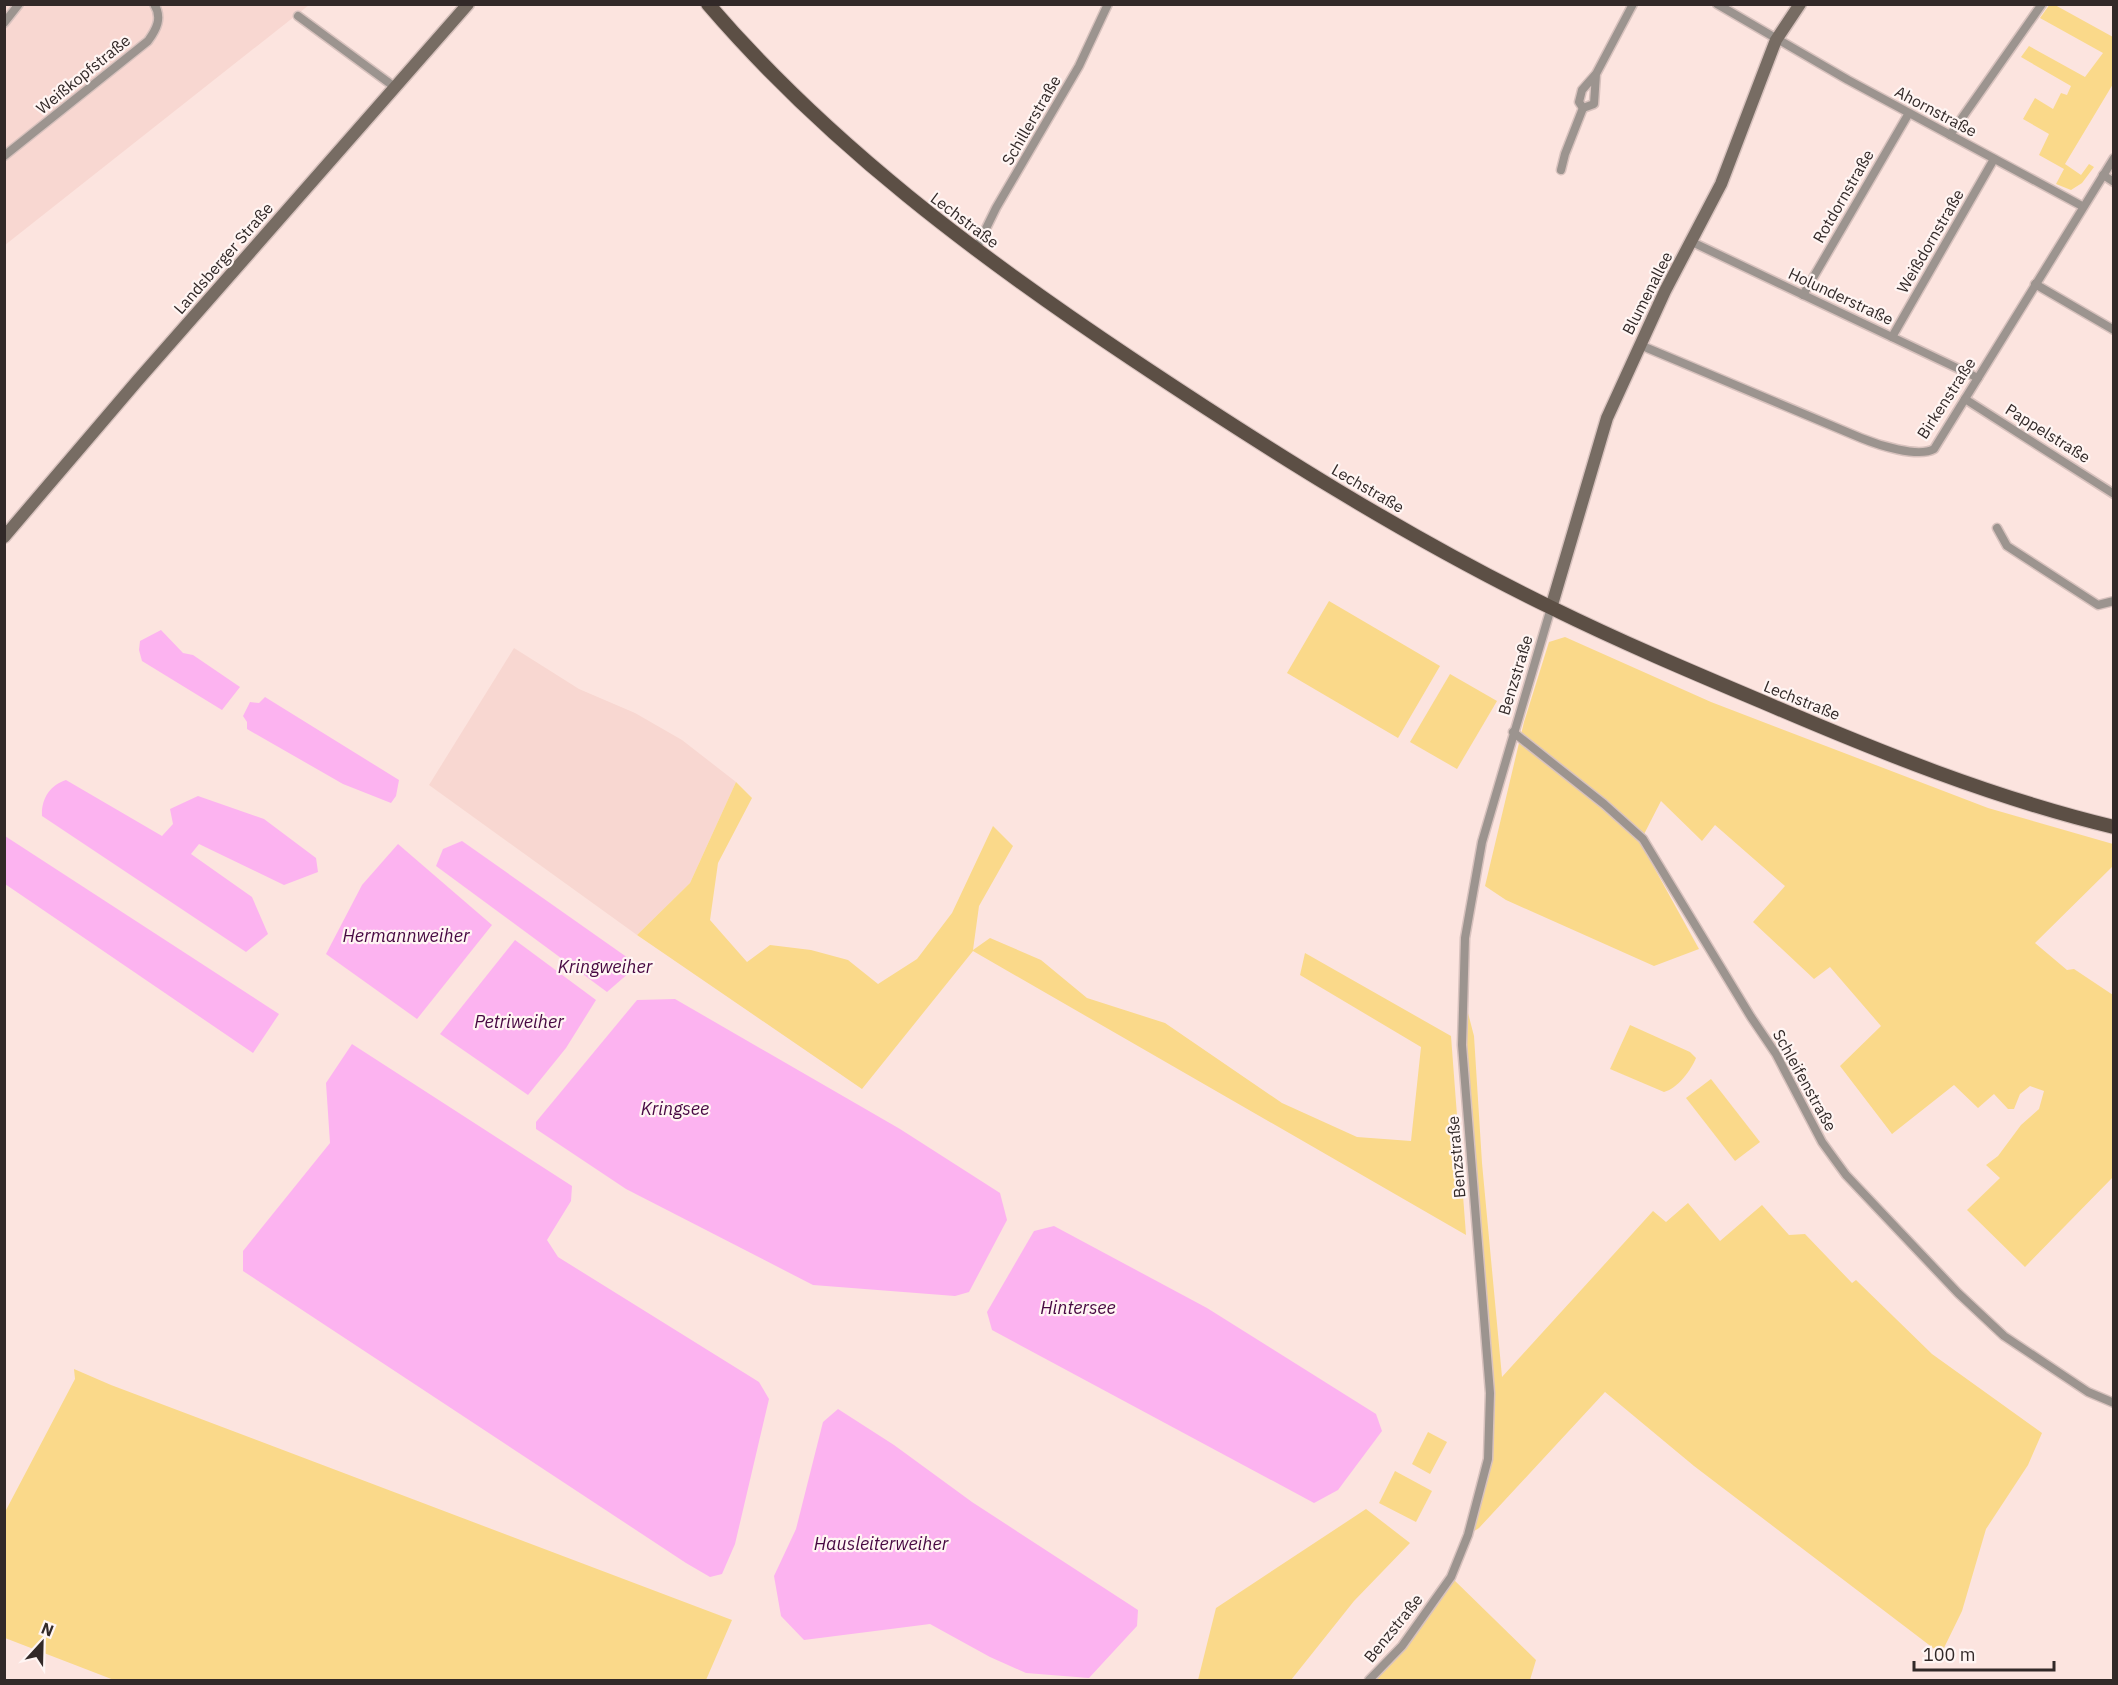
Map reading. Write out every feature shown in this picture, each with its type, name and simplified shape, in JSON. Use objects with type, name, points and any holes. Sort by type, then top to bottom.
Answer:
[{"type":"main road","name":"Lechstraße","points":[[708,4],[795,98],[855,152],[976,249],[1073,320],[1270,450],[1491,577],[1650,655],[1944,776],[2114,827]]},
{"type":"street","points":[[4,23],[19,4]]},
{"type":"street","name":"Weißkopfstraße","points":[[4,156],[148,41],[156,30],[159,20],[154,4]]},
{"type":"street","name":"Landsberger Straße","points":[[4,537],[138,380],[468,4]]},
{"type":"street","name":"Schillerstraße","points":[[976,249],[996,208],[1078,66],[1108,4]]},
{"type":"street","points":[[1583,108],[1579,102],[1579,95],[1596,74],[1633,4]]},
{"type":"street","name":"Ahornstraße","points":[[1717,4],[1776,40],[2082,206]]},
{"type":"street","name":"Blumenallee","points":[[1551,608],[1607,418],[1640,345],[1721,184],[1776,40],[1800,4]]},
{"type":"street","points":[[1950,135],[2042,4]]},
{"type":"street","points":[[298,16],[396,88]]},
{"type":"street","points":[[1561,170],[1583,108],[1594,104],[1596,74]]},
{"type":"street","name":"Rotdornstraße","points":[[1803,295],[1909,112]]},
{"type":"street","name":"Birkenstraße","points":[[1640,345],[1861,438],[1926,453],[1934,449],[2082,206],[2114,158]]},
{"type":"street","name":"Weißdornstraße","points":[[1892,337],[1994,159]]},
{"type":"street","points":[[2103,175],[2114,182]]},
{"type":"street","name":"Holunderstraße","points":[[1692,242],[1978,378]]},
{"type":"street","points":[[2035,284],[2114,330]]},
{"type":"street","name":"Pappelstraße","points":[[1965,399],[2114,494]]},
{"type":"street","points":[[1997,528],[2007,546],[2098,605],[2112,604],[2114,601]]},
{"type":"street","name":"Benzstraße","points":[[1369,1680],[1402,1646],[1450,1577],[1468,1535],[1488,1459],[1490,1393],[1462,1045],[1465,938],[1473,882],[1513,732],[1551,608]]},
{"type":"street","name":"Schleifenstraße","points":[[1513,732],[1604,804],[1643,839],[1776,1054],[1822,1142],[1846,1175],[1958,1293],[2004,1335],[2088,1392],[2114,1403]]},
{"type":"shaded area","points":[[2050,4],[2113,37],[2113,84],[2065,164],[2081,175],[2089,164],[2094,167],[2082,183],[2071,190],[2056,184],[2064,169],[2039,155],[2049,134],[2023,119],[2035,98],[2053,109],[2061,93],[2067,95],[2071,86],[2021,57],[2029,46],[2085,77],[2103,53],[2040,18]]},
{"type":"shaded area","points":[[5,5],[309,5],[5,245]]},
{"type":"shaded area","points":[[1329,601],[1440,666],[1398,738],[1287,673]]},
{"type":"shaded area","points":[[1565,637],[1711,702],[1988,808],[2113,844],[2113,866],[2035,943],[2067,970],[2074,969],[2113,995],[2113,1177],[2025,1267],[1967,1210],[2000,1178],[1986,1165],[1998,1156],[2021,1125],[2039,1109],[2044,1091],[2030,1086],[2020,1094],[2014,1109],[2008,1109],[1994,1094],[1978,1108],[1954,1085],[1892,1134],[1840,1066],[1881,1026],[1830,967],[1814,979],[1753,922],[1785,886],[1715,825],[1702,841],[1661,801],[1640,842],[1699,949],[1654,966],[1506,900],[1485,886],[1524,722],[1549,642]]},
{"type":"shaded area","points":[[514,648],[579,689],[635,713],[682,740],[736,782],[690,883],[637,935],[429,785]]},
{"type":"shaded area","points":[[1450,674],[1497,701],[1457,769],[1410,742]]},
{"type":"shaded area","points":[[736,782],[752,798],[718,863],[710,920],[747,962],[770,945],[811,950],[848,960],[878,984],[917,959],[952,913],[993,826],[1013,846],[979,906],[973,950],[990,938],[1041,960],[1087,998],[1165,1023],[1282,1103],[1357,1137],[1411,1141],[1421,1047],[1300,975],[1305,953],[1451,1036],[1466,1235],[973,951],[862,1089],[637,935],[690,883]]},
{"type":"shaded area","points":[[1462,1013],[1468,1013],[1474,1036],[1482,1163],[1502,1377],[1653,1211],[1666,1222],[1688,1203],[1720,1241],[1762,1205],[1789,1235],[1805,1234],[1852,1283],[1856,1280],[1932,1354],[2042,1433],[2028,1465],[1986,1529],[1962,1611],[1941,1654],[1694,1466],[1605,1392],[1479,1528],[1468,1535],[1480,1494],[1491,1426]]},
{"type":"shaded area","points":[[1630,1025],[1690,1052],[1696,1058],[1687,1073],[1674,1087],[1664,1092],[1610,1069]]},
{"type":"shaded area","points":[[1711,1079],[1760,1142],[1735,1161],[1686,1098]]},
{"type":"shaded area","points":[[74,1369],[732,1620],[706,1680],[114,1680],[5,1638],[5,1512],[75,1379]]},
{"type":"shaded area","points":[[1428,1432],[1447,1442],[1430,1474],[1412,1464]]},
{"type":"shaded area","points":[[1395,1471],[1432,1491],[1416,1522],[1379,1503]]},
{"type":"shaded area","points":[[1366,1509],[1410,1543],[1354,1601],[1291,1680],[1198,1680],[1216,1608]]},
{"type":"shaded area","points":[[1451,1577],[1536,1660],[1530,1680],[1369,1680],[1402,1646]]},
{"type":"water","points":[[161,630],[183,653],[193,655],[240,687],[222,710],[142,661],[139,650],[140,641]]},
{"type":"water","points":[[265,697],[399,780],[396,796],[391,803],[343,784],[247,729],[247,722],[243,716],[250,702],[259,703]]},
{"type":"water","points":[[66,780],[162,836],[173,824],[170,809],[198,796],[264,819],[316,858],[318,872],[284,885],[199,844],[191,854],[252,897],[268,934],[246,952],[42,816],[45,798],[51,789]]},
{"type":"water","points":[[5,836],[279,1014],[253,1053],[5,884]]},
{"type":"water","name":"Kringweiher","points":[[462,841],[638,965],[607,992],[436,866],[443,849]]},
{"type":"water","name":"Hermannweiher","points":[[398,844],[492,925],[417,1019],[326,954],[362,885]]},
{"type":"water","name":"Petriweiher","points":[[515,940],[596,1000],[566,1048],[528,1095],[440,1034]]},
{"type":"water","name":"Kringsee","points":[[675,999],[900,1129],[1000,1193],[1007,1220],[969,1292],[955,1296],[813,1285],[626,1189],[536,1129],[536,1122],[637,1000]]},
{"type":"water","points":[[352,1044],[572,1186],[571,1201],[547,1240],[558,1257],[759,1382],[769,1399],[735,1544],[722,1574],[710,1577],[686,1563],[243,1271],[243,1251],[330,1143],[326,1083]]},
{"type":"water","name":"Hintersee","points":[[1054,1226],[1207,1308],[1376,1414],[1382,1431],[1338,1490],[1314,1503],[992,1330],[987,1312],[1034,1231]]},
{"type":"water","name":"Hausleiterweiher","points":[[838,1409],[894,1445],[972,1502],[1138,1610],[1137,1626],[1089,1678],[1026,1673],[990,1657],[930,1624],[804,1640],[781,1616],[774,1576],[796,1529],[823,1422]]}]
